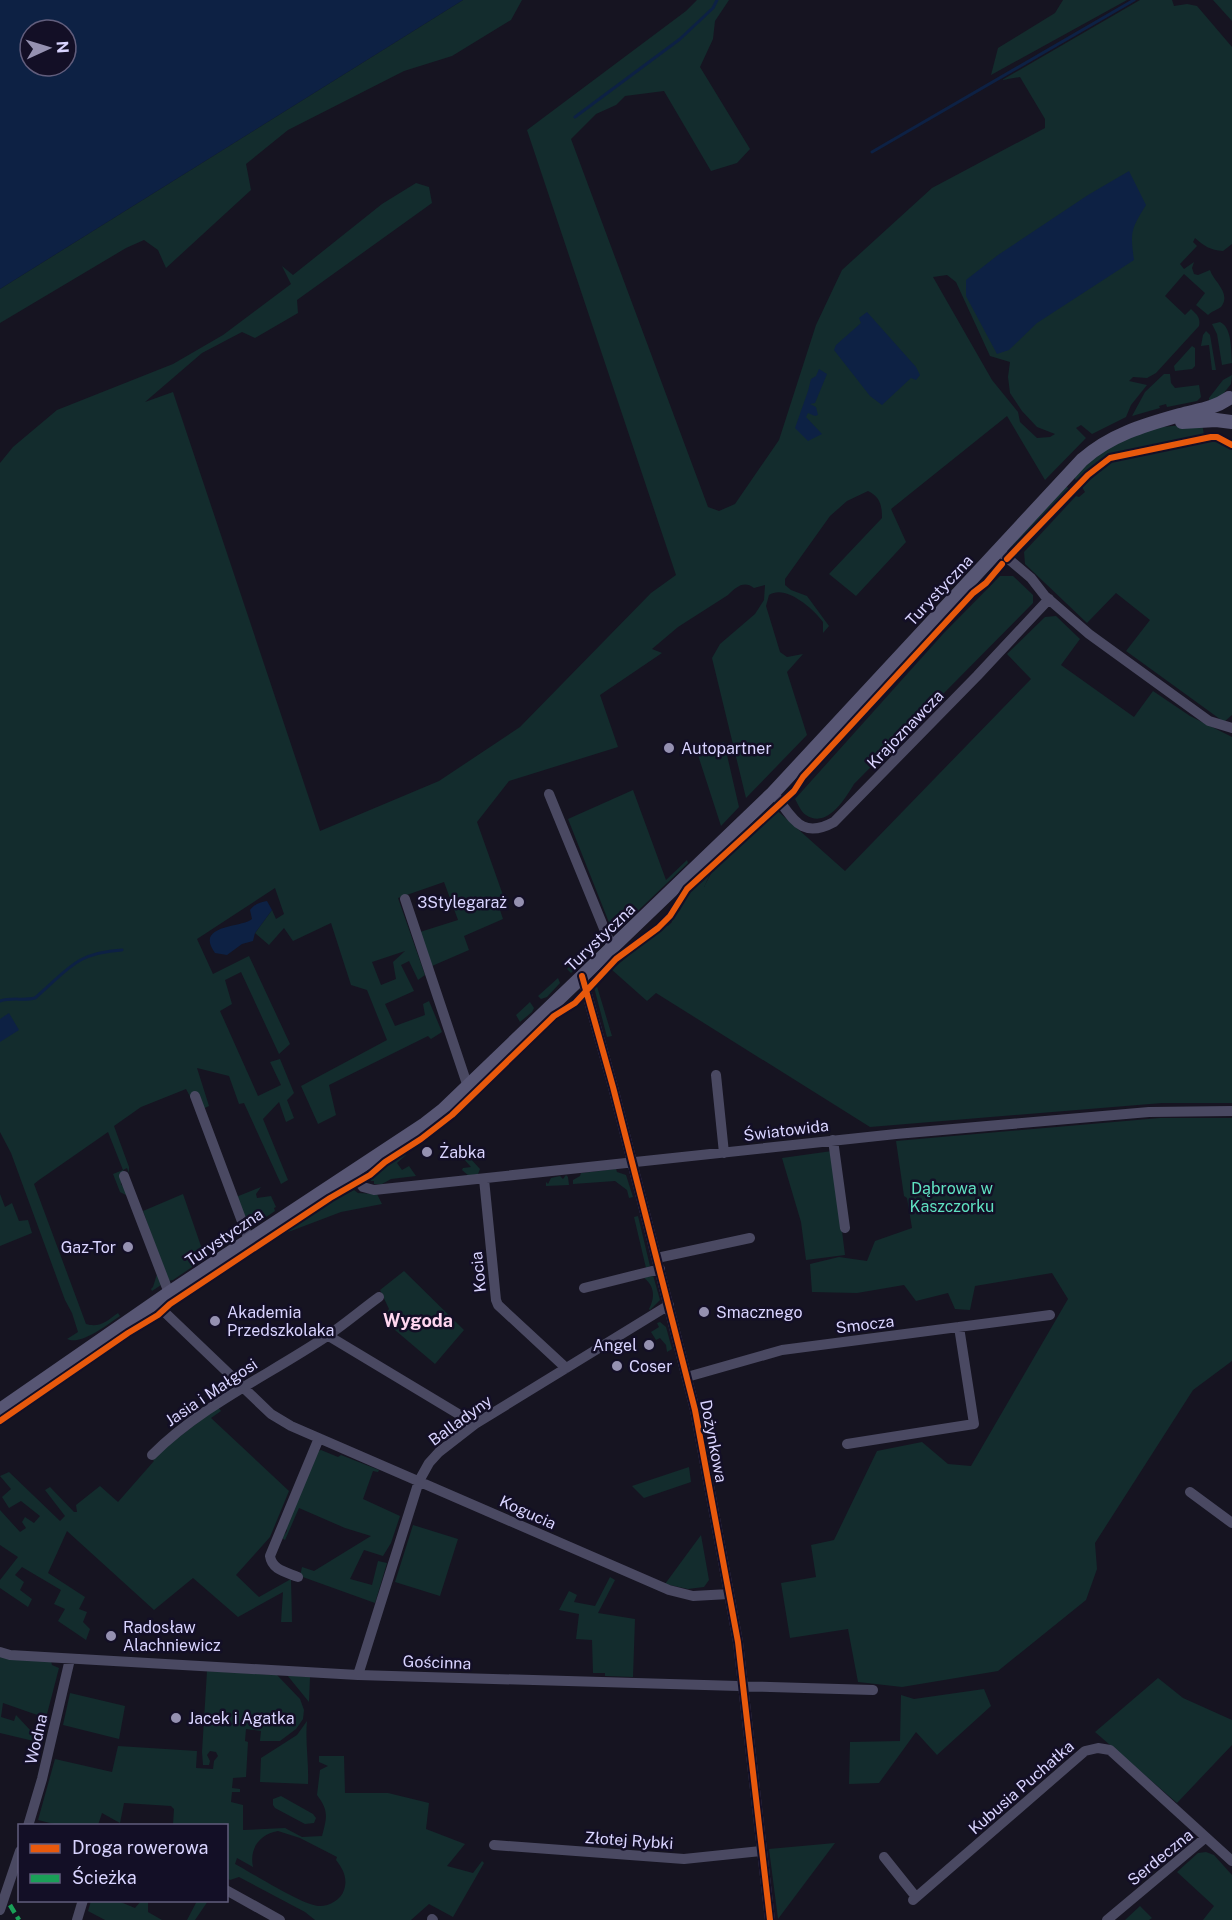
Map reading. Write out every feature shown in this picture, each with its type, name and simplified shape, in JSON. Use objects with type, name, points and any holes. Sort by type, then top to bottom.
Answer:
[{"type":"main road","name":"Turystyczna","points":[[0,1410],[169,1293],[425,1124],[468,1087],[773,793],[1076,466],[1096,448],[1128,431],[1179,415],[1209,409],[1230,396]]},
{"type":"main road","points":[[1230,396],[1227,411],[1232,422]]},
{"type":"main road","name":"Turystyczna","points":[[1162,422],[1216,420],[1232,422]]},
{"type":"street","points":[[998,550],[1031,578],[1049,599],[1096,639],[1209,721],[1232,728]]},
{"type":"street","name":"Krajoznawcza","points":[[773,793],[784,805],[789,816],[801,826],[821,828],[834,822],[969,685],[1049,599]]},
{"type":"street","points":[[549,794],[612,948]]},
{"type":"street","points":[[405,899],[468,1087]]},
{"type":"street","name":"Dożynkowa","points":[[582,976],[687,1377],[738,1642],[770,1920]]},
{"type":"street","points":[[716,1075],[724,1153]]},
{"type":"street","points":[[195,1096],[249,1240]]},
{"type":"street","name":"Światowida","points":[[351,1172],[363,1186],[374,1190],[833,1140],[1149,1112],[1232,1111]]},
{"type":"street","points":[[833,1140],[845,1228]]},
{"type":"street","points":[[124,1176],[169,1293]]},
{"type":"street","name":"Kocia","points":[[484,1179],[495,1300],[566,1368]]},
{"type":"street","points":[[584,1288],[750,1238]]},
{"type":"street","name":"Jasia i Małgosi","points":[[152,1455],[173,1434],[327,1335],[379,1297]]},
{"type":"street","name":"Kogucia","points":[[155,1303],[280,1420],[669,1590],[693,1596],[729,1594]]},
{"type":"street","name":"Balladyny","points":[[358,1674],[419,1480],[429,1463],[439,1452],[475,1424],[669,1305]]},
{"type":"street","name":"Smocza","points":[[687,1377],[782,1350],[1050,1315]]},
{"type":"street","points":[[847,1443],[974,1424],[958,1327]]},
{"type":"street","points":[[327,1335],[475,1424]]},
{"type":"street","points":[[298,1577],[275,1567],[270,1556],[319,1438]]},
{"type":"street","points":[[1190,1492],[1232,1523]]},
{"type":"street","name":"Gościnna","points":[[0,1652],[10,1655],[70,1659],[358,1674],[873,1690]]},
{"type":"street","name":"Wodna","points":[[29,1824],[42,1779],[70,1659]]},
{"type":"street","name":"Kubusia Puchatka","points":[[884,1857],[914,1899],[1085,1751],[1101,1748],[1110,1750],[1205,1838]]},
{"type":"street","name":"Serdeczna","points":[[1107,1920],[1205,1838],[1232,1861]]},
{"type":"street","name":"Złotej Rybki","points":[[494,1845],[684,1859],[761,1851]]},
{"type":"street","points":[[0,1910],[18,1857]]},
{"type":"street","points":[[228,1891],[280,1920]]},
{"type":"street","points":[[77,1920],[82,1902]]},
{"type":"green space","points":[[463,0],[522,0],[511,20],[452,56],[404,71],[288,130],[246,164],[251,190],[166,268],[158,250],[144,240],[126,248],[0,323],[0,289]]},
{"type":"green space","points":[[697,0],[729,0],[715,21],[713,39],[700,67],[750,149],[737,163],[711,171],[664,91],[625,96],[616,105],[596,114],[571,139],[708,507],[719,511],[735,504],[779,440],[816,325],[842,270],[932,188],[1045,128],[1045,119],[1020,77],[1002,80],[1140,0],[1172,0],[1174,6],[1187,4],[1197,6],[1232,47],[1232,244],[1223,251],[1208,247],[1195,238],[1193,242],[1197,246],[1180,264],[1184,269],[1194,262],[1192,268],[1194,274],[1198,275],[1210,270],[1221,287],[1224,302],[1221,307],[1208,315],[1196,305],[1205,293],[1184,274],[1165,296],[1185,315],[1191,309],[1199,318],[1199,326],[1156,373],[1147,378],[1133,377],[1129,381],[1147,385],[1131,405],[1126,417],[1092,434],[1081,425],[1076,428],[1086,438],[1045,480],[1007,416],[891,509],[906,542],[856,596],[829,574],[882,518],[881,505],[878,499],[868,491],[847,501],[830,516],[785,579],[785,585],[791,590],[807,596],[829,626],[823,633],[823,622],[818,616],[806,604],[790,595],[776,592],[769,595],[766,606],[780,652],[787,657],[803,654],[787,672],[807,735],[746,798],[712,658],[720,644],[755,614],[764,600],[765,585],[754,588],[747,585],[737,587],[678,627],[652,649],[662,653],[600,695],[618,747],[509,781],[477,822],[504,898],[497,901],[503,919],[464,936],[469,950],[432,966],[420,932],[458,920],[444,882],[398,898],[425,975],[418,980],[409,961],[401,965],[414,991],[385,1004],[395,1026],[425,1015],[423,1004],[429,1001],[442,1032],[431,1039],[428,1036],[329,1085],[336,1115],[318,1124],[301,1086],[387,1040],[367,990],[351,985],[331,923],[293,941],[284,928],[269,945],[255,933],[272,910],[276,919],[284,914],[275,888],[197,939],[213,974],[249,956],[290,1044],[279,1054],[241,972],[225,980],[232,1004],[220,1011],[258,1096],[281,1085],[270,1062],[280,1059],[294,1093],[287,1100],[294,1118],[286,1122],[279,1102],[263,1119],[288,1180],[281,1184],[244,1103],[239,1104],[229,1076],[197,1068],[209,1106],[198,1111],[186,1089],[141,1107],[114,1126],[129,1167],[129,1173],[127,1168],[123,1170],[108,1132],[34,1184],[86,1324],[99,1324],[118,1313],[120,1316],[87,1337],[67,1339],[78,1332],[72,1313],[65,1300],[11,1153],[0,1132],[0,463],[13,447],[57,410],[173,364],[223,335],[291,284],[282,266],[293,275],[382,204],[416,183],[429,187],[432,203],[297,300],[298,313],[255,338],[242,332],[202,353],[145,402],[173,392],[320,831],[439,781],[520,727],[651,593],[676,575],[527,130],[686,11]],"holes":[[[947,275],[956,282],[990,356],[1010,362],[1008,377],[1010,393],[1022,411],[1037,427],[1055,434],[1050,437],[1037,438],[1020,422],[1018,412],[992,380],[933,277]],[[405,951],[393,962],[396,979],[381,985],[372,962]]]},
{"type":"green space","points":[[1063,0],[1127,0],[991,75],[998,48],[1055,13]]},
{"type":"green space","points":[[1213,0],[1232,0],[1232,21]]},
{"type":"green space","points":[[1220,322],[1229,334],[1232,363],[1222,365],[1217,334],[1212,324]]},
{"type":"green space","points":[[1206,331],[1210,335],[1216,370],[1212,370],[1209,345],[1201,346]]},
{"type":"green space","points":[[1192,346],[1195,348],[1195,366],[1192,369],[1175,371],[1174,366]]},
{"type":"green space","points":[[1164,374],[1170,374],[1171,383],[1175,388],[1199,385],[1201,397],[1197,401],[1167,407],[1166,404],[1132,416],[1145,392]]},
{"type":"green space","points":[[1232,375],[1231,384],[1219,399],[1209,402],[1209,398],[1223,380]]},
{"type":"green space","points":[[1202,423],[1204,435],[1112,454],[1101,460],[1076,481],[1074,476],[1104,449],[1153,428]]},
{"type":"green space","points":[[1212,441],[1232,448],[1232,715],[1224,722],[1126,651],[1150,620],[1116,593],[1087,623],[1025,564],[1024,552],[1076,496],[1079,497],[1085,492],[1082,487],[1109,463],[1118,459]]},
{"type":"green space","points":[[1065,486],[1070,489],[1017,544],[1009,549]]},
{"type":"green space","points":[[1000,576],[1013,576],[1033,595],[1033,603],[854,784],[834,810],[821,818],[804,814],[795,799],[943,634]]},
{"type":"green space","points":[[1056,616],[1080,639],[1061,665],[1134,717],[1153,691],[1190,716],[1232,737],[1232,1103],[1162,1103],[870,1127],[656,993],[647,1001],[612,970],[666,924],[668,926],[672,922],[670,919],[680,910],[687,894],[715,863],[704,887],[716,864],[772,806],[845,871],[1031,679],[1007,654],[1045,617]]},
{"type":"green space","points":[[724,742],[739,807],[721,826],[697,752]]},
{"type":"green space","points":[[633,790],[666,880],[687,860],[688,863],[621,927],[615,929],[610,925],[568,819]]},
{"type":"green space","points":[[583,953],[586,958],[571,973],[567,969]]},
{"type":"green space","points":[[558,978],[560,983],[547,997],[541,999],[538,996]]},
{"type":"green space","points":[[596,983],[612,1036],[607,1037],[594,987]]},
{"type":"green space","points":[[530,1002],[534,1008],[532,1012],[520,1022],[516,1015]]},
{"type":"green space","name":"Dąbrowa w Kaszczorku","points":[[1160,1118],[1232,1118],[1232,1361],[1193,1390],[1095,1543],[1097,1569],[1086,1600],[998,1671],[902,1687],[858,1682],[848,1629],[790,1638],[781,1583],[816,1577],[811,1545],[834,1540],[877,1451],[922,1442],[948,1464],[971,1466],[1068,1299],[1052,1273],[975,1286],[970,1310],[955,1309],[948,1293],[916,1301],[904,1285],[857,1293],[812,1292],[810,1264],[839,1257],[867,1261],[875,1241],[912,1228],[907,1198],[904,1196],[896,1141]]},
{"type":"green space","points":[[407,1151],[397,1163],[402,1170],[409,1166],[416,1176],[391,1179],[382,1184],[374,1184],[374,1181],[371,1181],[369,1178]]},
{"type":"green space","points":[[832,1151],[845,1255],[806,1260],[801,1222],[782,1158]]},
{"type":"green space","points":[[468,1156],[480,1169],[478,1174],[469,1176],[462,1170],[471,1167],[463,1158]]},
{"type":"green space","points":[[616,1169],[617,1172],[626,1175],[633,1197],[629,1198],[627,1190],[615,1181],[573,1184],[573,1180],[581,1173]]},
{"type":"green space","points":[[123,1170],[124,1172],[121,1184],[126,1190],[161,1278],[161,1285],[152,1291],[157,1274],[128,1196],[120,1192],[113,1174]]},
{"type":"green space","points":[[566,1175],[569,1185],[546,1186],[546,1182],[548,1184],[551,1178],[560,1176],[563,1179]]},
{"type":"green space","points":[[261,1187],[256,1194],[257,1198],[271,1196],[276,1207],[275,1211],[248,1228],[236,1197]]},
{"type":"green space","points":[[354,1190],[358,1193],[377,1194],[382,1204],[341,1212],[283,1234],[334,1200]]},
{"type":"green space","points":[[0,1194],[5,1207],[12,1203],[19,1221],[28,1220],[32,1233],[0,1246]]},
{"type":"green space","points":[[183,1194],[202,1249],[207,1257],[195,1260],[195,1265],[168,1281],[143,1211]]},
{"type":"green space","points":[[638,1216],[650,1266],[646,1268],[634,1217]]},
{"type":"green space","points":[[404,1271],[464,1330],[435,1364],[382,1319],[389,1309],[380,1290]]},
{"type":"green space","points":[[653,1275],[660,1300],[650,1310],[653,1292],[644,1278]]},
{"type":"green space","points":[[660,1322],[666,1327],[672,1349],[667,1352],[666,1345],[660,1338],[656,1340],[651,1332],[659,1327],[657,1323]]},
{"type":"green space","points":[[218,1407],[221,1411],[211,1418],[289,1491],[270,1537],[236,1575],[259,1597],[291,1579],[292,1622],[281,1622],[283,1592],[238,1617],[193,1578],[154,1610],[67,1531],[48,1573],[85,1597],[79,1609],[87,1612],[83,1622],[90,1629],[86,1640],[58,1621],[65,1609],[54,1604],[61,1590],[22,1567],[15,1575],[24,1582],[20,1590],[32,1599],[28,1607],[0,1588],[0,1580],[18,1557],[0,1545],[0,1510],[20,1532],[26,1528],[22,1522],[25,1517],[34,1523],[40,1516],[21,1501],[9,1508],[2,1497],[11,1489],[0,1476],[9,1472],[60,1521],[65,1516],[45,1490],[50,1487],[74,1512],[77,1512],[76,1505],[100,1486],[118,1502],[154,1461],[147,1454],[153,1457]]},
{"type":"green space","points":[[321,1450],[379,1470],[378,1472],[373,1471],[363,1499],[400,1516],[391,1543],[383,1556],[364,1550],[350,1579],[372,1585],[378,1561],[387,1563],[375,1603],[300,1576],[302,1567],[314,1571],[371,1536],[345,1528],[299,1508],[285,1540],[282,1538],[287,1531],[286,1528],[317,1452]]},
{"type":"green space","points":[[689,1467],[691,1482],[644,1498],[632,1486]]},
{"type":"green space","points":[[413,1525],[458,1539],[440,1596],[395,1582]]},
{"type":"green space","points":[[701,1535],[709,1580],[704,1587],[688,1589],[665,1584]]},
{"type":"green space","points":[[610,1577],[615,1580],[598,1613],[635,1619],[633,1677],[593,1673],[592,1640],[576,1639],[579,1614],[559,1610],[569,1591],[577,1595],[574,1602],[595,1606]]},
{"type":"green space","points":[[0,1657],[51,1661],[52,1665],[59,1668],[46,1718],[3,1703],[1,1717],[14,1721],[16,1715],[31,1731],[42,1735],[42,1743],[0,1733]]},
{"type":"green space","points":[[207,1671],[277,1675],[300,1699],[304,1710],[303,1719],[296,1729],[280,1741],[260,1741],[261,1731],[246,1729],[245,1741],[248,1742],[246,1777],[233,1778],[232,1788],[240,1789],[240,1792],[232,1792],[231,1802],[243,1805],[243,1830],[285,1828],[302,1837],[322,1836],[326,1814],[324,1805],[317,1795],[320,1770],[328,1766],[319,1762],[319,1756],[344,1756],[345,1793],[388,1793],[429,1803],[426,1829],[465,1844],[447,1866],[473,1873],[482,1861],[484,1863],[453,1917],[429,1904],[411,1920],[315,1920],[305,1912],[239,1877],[228,1879],[228,1824],[173,1824],[174,1809],[171,1806],[124,1803],[120,1823],[102,1813],[98,1824],[54,1824],[38,1820],[55,1759],[112,1772],[118,1746],[197,1751],[196,1768],[213,1769],[214,1761],[218,1756],[216,1752],[210,1751],[207,1755],[209,1765],[203,1765]],"holes":[[[278,1831],[300,1838],[337,1857],[336,1860],[344,1874],[345,1886],[337,1900],[322,1906],[301,1900],[235,1864],[237,1858],[253,1867],[252,1860],[257,1843],[266,1835]]]},
{"type":"green space","points":[[287,1675],[310,1677],[309,1702]]},
{"type":"green space","points":[[1158,1678],[1183,1698],[1232,1720],[1232,1745],[1177,1803],[1095,1732]]},
{"type":"green space","points":[[984,1689],[991,1706],[937,1755],[916,1732],[879,1783],[849,1784],[850,1742],[900,1741],[901,1695],[914,1699]]},
{"type":"green space","points":[[70,1693],[125,1706],[119,1739],[63,1725]]},
{"type":"green space","points":[[307,1721],[308,1784],[260,1782],[261,1758],[297,1735]]},
{"type":"green space","points":[[281,1796],[313,1814],[316,1818],[314,1823],[305,1824],[275,1808],[273,1799]]},
{"type":"green space","points":[[835,1843],[778,1919],[769,1849]]},
{"type":"green space","points":[[1206,1852],[1214,1855],[1232,1875],[1232,1920],[1203,1920],[1214,1906],[1177,1872],[1198,1853]]},
{"type":"green space","points":[[91,1902],[120,1902],[135,1908],[140,1902],[148,1902],[148,1912],[162,1920],[105,1920],[88,1911]]},
{"type":"green space","points":[[196,1902],[207,1902],[195,1920],[187,1920]]},
{"type":"green space","points":[[1140,1906],[1152,1918],[1125,1920]]},
{"type":"water","points":[[0,0],[463,0],[0,289]]},
{"type":"water","points":[[1129,171],[1146,205],[1133,231],[1134,260],[1037,323],[1009,350],[997,354],[966,296],[966,280],[998,255],[1088,195]]},
{"type":"water","points":[[867,312],[916,367],[920,375],[916,380],[911,378],[882,405],[870,396],[834,350],[836,345],[861,323],[859,318]]},
{"type":"water","points":[[819,369],[827,374],[815,403],[810,404],[816,407],[818,415],[808,413],[806,417],[822,434],[808,441],[795,428],[811,379],[816,376]]},
{"type":"water","points":[[267,901],[272,910],[255,933],[253,941],[242,944],[227,955],[215,953],[210,944],[215,932],[247,922],[252,919],[250,910]]},
{"type":"water","points":[[9,1013],[19,1030],[0,1042],[0,1019]]},
{"type":"waterway","points":[[575,117],[680,39],[713,8],[717,0]]},
{"type":"waterway","points":[[872,152],[1134,0]]},
{"type":"waterway","points":[[0,1001],[35,998],[65,971],[83,959],[122,950]]},
{"type":"marked path","points":[[10,1905],[19,1920]]},
{"type":"cycle path","points":[[1007,559],[1088,475],[1110,458],[1211,437],[1217,437],[1232,445]]},
{"type":"cycle path","points":[[0,1421],[158,1315],[170,1304],[330,1198],[370,1175],[452,1115],[554,1016],[575,1003],[616,959],[658,928],[670,916],[687,889],[794,791],[803,777],[1002,564]]},
{"type":"cycle path","points":[[582,976],[613,1087],[695,1410],[738,1642],[770,1920]]},
{"type":"place","name":"Autopartner","points":[[669,748]]},
{"type":"place","name":"3Stylegaraż","points":[[519,902]]},
{"type":"place","name":"Żabka","points":[[427,1152]]},
{"type":"place","name":"Gaz-Tor","points":[[128,1247]]},
{"type":"place","name":"Smacznego","points":[[704,1312]]},
{"type":"place","name":"Akademia Przedszkolaka","points":[[215,1321]]},
{"type":"place","name":"Angel","points":[[649,1345]]},
{"type":"place","name":"Coser","points":[[617,1366]]},
{"type":"place","name":"Radosław Alachniewicz","points":[[111,1636]]},
{"type":"place","name":"Jacek i Agatka","points":[[176,1718]]},
{"type":"district","name":"Wygoda","points":[[418,1321]]}]
